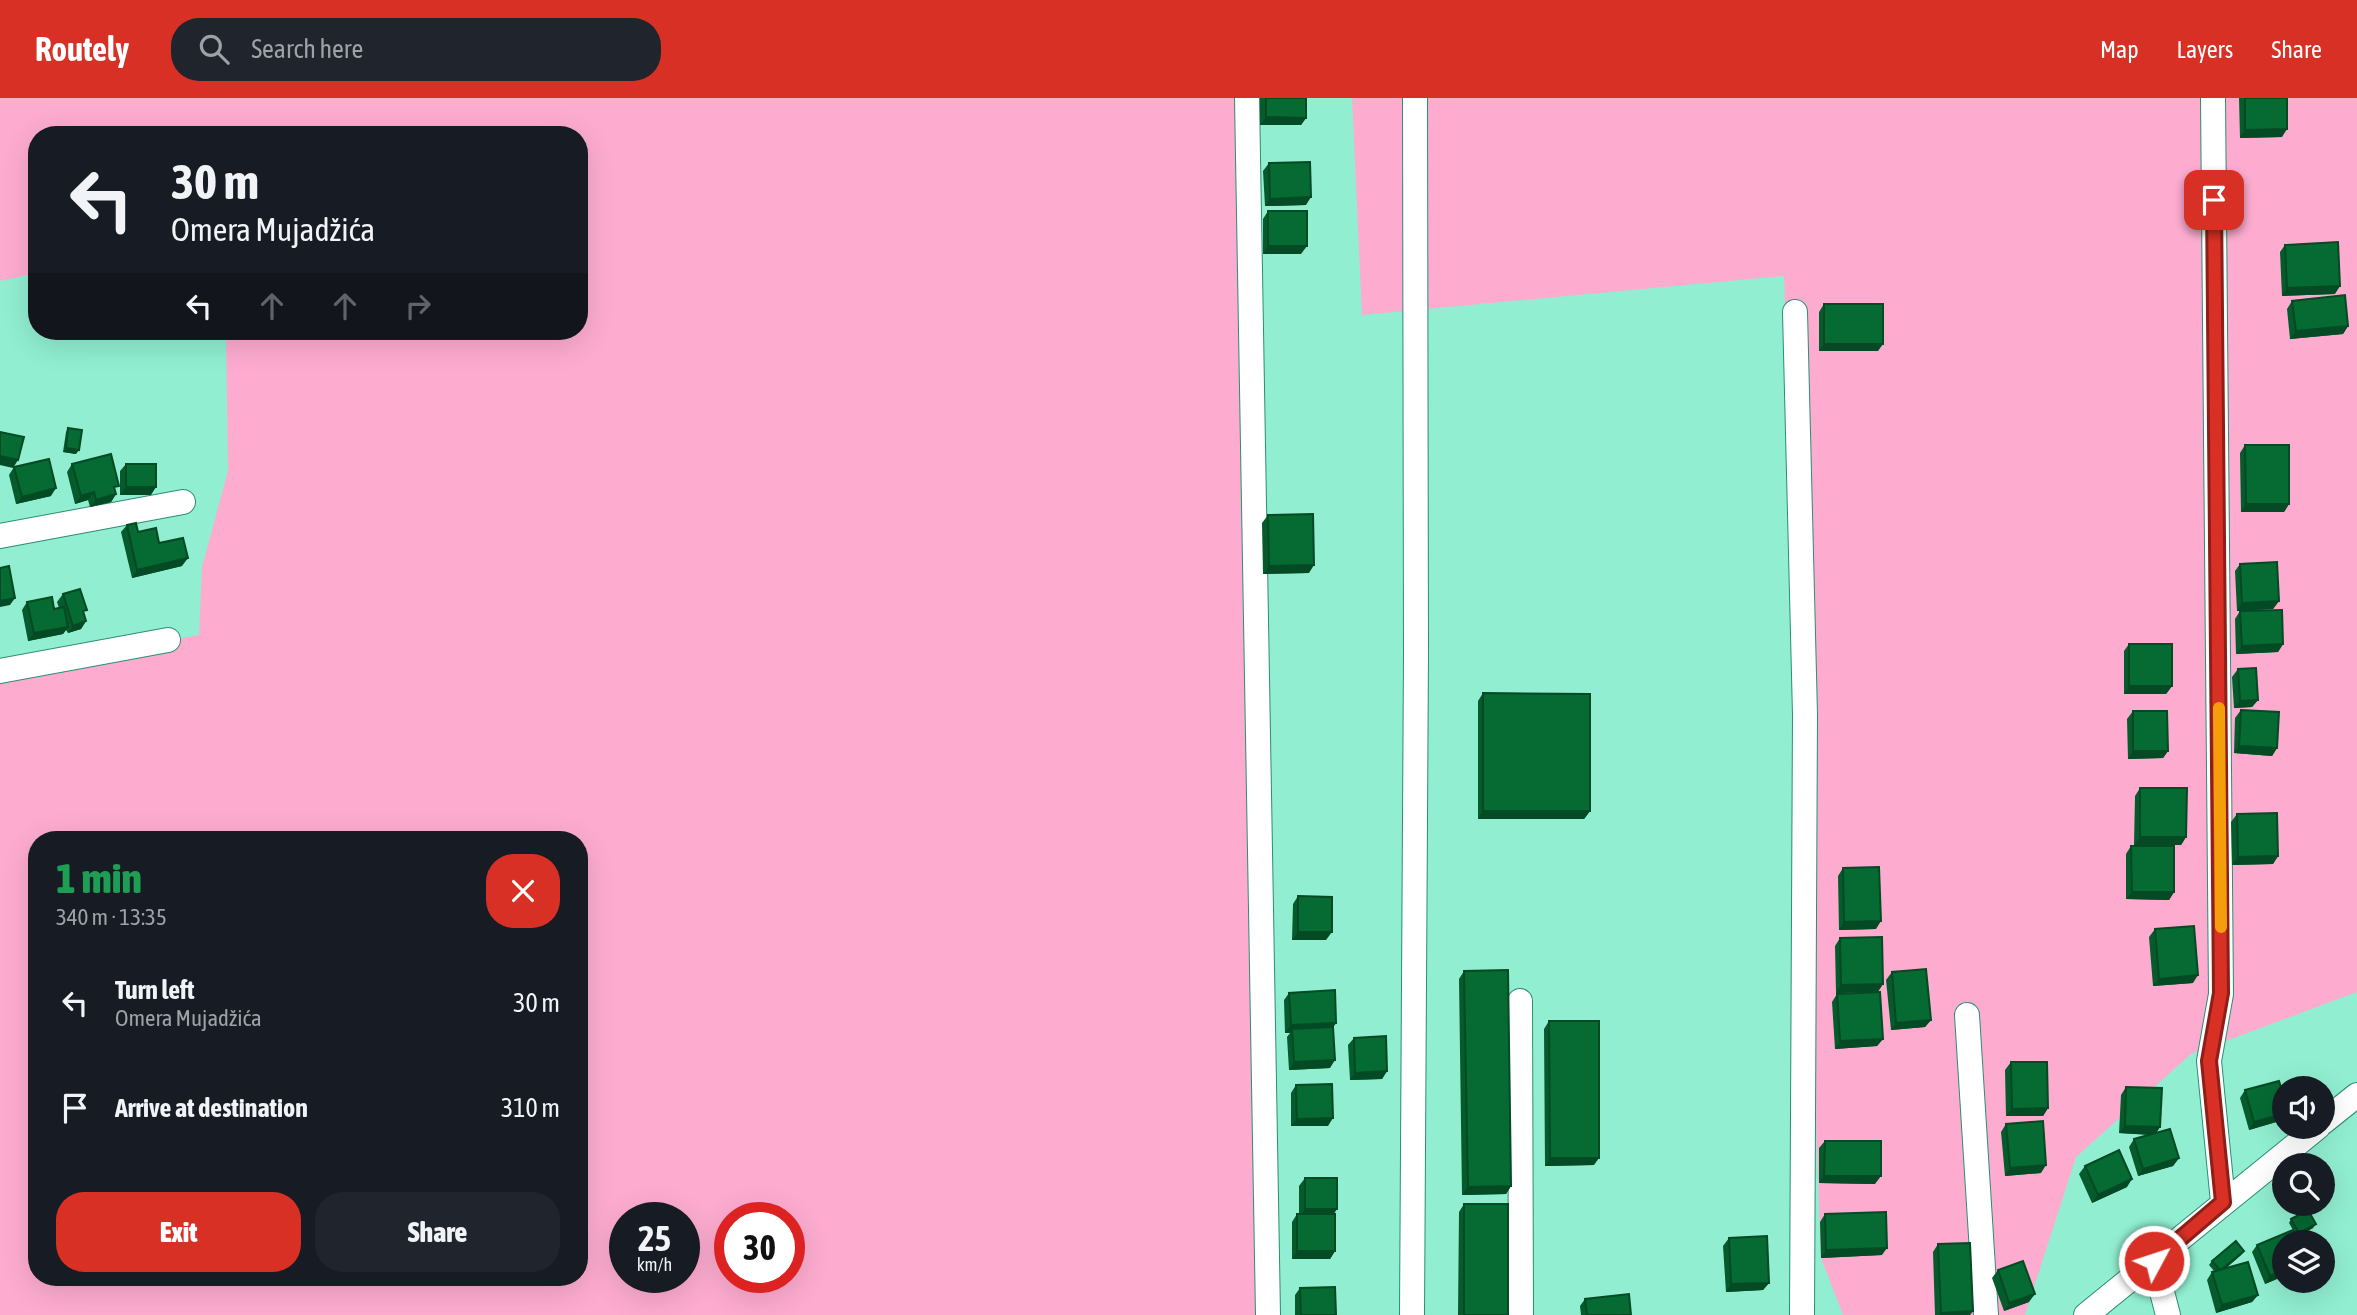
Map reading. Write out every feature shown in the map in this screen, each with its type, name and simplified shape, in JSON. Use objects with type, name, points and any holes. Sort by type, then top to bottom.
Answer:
[{"type":"street","points":[[1247,98],[1268,1315]]},
{"type":"street","points":[[1412,1315],[1416,680],[1415,98]]},
{"type":"street","points":[[2213,98],[2221,993],[2209,1061],[2223,1202]]},
{"type":"street","points":[[1795,312],[1805,715],[1802,1315]]},
{"type":"street","points":[[0,536],[183,502]]},
{"type":"street","points":[[0,671],[167,640]]},
{"type":"street","points":[[1520,1001],[1521,1315]]},
{"type":"street","points":[[1967,1015],[1986,1315]]},
{"type":"street","points":[[2335,1113],[2357,1095]]},
{"type":"street","points":[[2086,1315],[2303,1139]]},
{"type":"street","points":[[2154,1261],[2168,1315]]},
{"type":"shaded area","points":[[0,98],[1253,98],[1268,1315],[0,1315],[0,671],[199,635],[202,567],[228,471],[226,340],[588,340],[588,126],[28,126],[28,275],[0,281]]},
{"type":"shaded area","points":[[1352,98],[2357,98],[2357,992],[2191,1054],[2076,1157],[2025,1315],[1843,1315],[1821,1258],[1784,276],[1362,315]]},
{"type":"building","points":[[1266,98],[1306,98],[1306,118],[1266,117]]},
{"type":"building","points":[[2245,98],[2287,98],[2287,129],[2245,130]]},
{"type":"building","points":[[1310,162],[1311,197],[1270,199],[1269,163]]},
{"type":"building","points":[[1268,211],[1307,211],[1307,246],[1268,246]]},
{"type":"building","points":[[2338,242],[2340,286],[2287,288],[2285,245]]},
{"type":"building","points":[[2345,295],[2348,326],[2296,331],[2292,301]]},
{"type":"building","points":[[1824,304],[1883,304],[1883,344],[1824,344]]},
{"type":"building","points":[[68,428],[82,430],[79,450],[66,448]]},
{"type":"building","points":[[0,432],[24,437],[18,460],[0,456]]},
{"type":"building","points":[[2245,445],[2289,445],[2289,504],[2246,504]]},
{"type":"building","points":[[111,454],[119,486],[114,487],[116,494],[96,500],[94,492],[81,496],[72,464]]},
{"type":"building","points":[[49,459],[56,488],[22,497],[14,467]]},
{"type":"building","points":[[126,464],[156,464],[156,487],[126,487]]},
{"type":"building","points":[[1313,514],[1314,565],[1269,566],[1268,515]]},
{"type":"building","points":[[136,523],[138,532],[156,528],[159,543],[183,538],[188,558],[137,570],[127,525]]},
{"type":"building","points":[[2277,562],[2279,601],[2242,603],[2240,564]]},
{"type":"building","points":[[9,566],[15,598],[0,601],[0,568]]},
{"type":"building","points":[[80,589],[87,610],[83,611],[86,621],[73,626],[63,594]]},
{"type":"building","points":[[52,597],[54,609],[64,607],[68,627],[34,633],[27,602]]},
{"type":"building","points":[[2282,610],[2283,644],[2242,646],[2240,611]]},
{"type":"building","points":[[2129,644],[2172,644],[2172,686],[2129,686]]},
{"type":"building","points":[[2256,668],[2258,700],[2240,701],[2238,669]]},
{"type":"building","points":[[1483,693],[1590,694],[1590,811],[1483,811]]},
{"type":"building","points":[[2241,710],[2279,712],[2277,748],[2239,746]]},
{"type":"building","points":[[2133,711],[2167,711],[2168,751],[2133,751]]},
{"type":"building","points":[[2140,788],[2187,788],[2186,837],[2140,837]]},
{"type":"building","points":[[2277,813],[2278,856],[2238,857],[2237,814]]},
{"type":"building","points":[[2131,846],[2174,846],[2174,892],[2132,892]]},
{"type":"building","points":[[1879,867],[1881,921],[1844,922],[1843,868]]},
{"type":"building","points":[[1298,896],[1332,897],[1332,932],[1298,932]]},
{"type":"building","points":[[2194,926],[2198,975],[2159,979],[2155,929]]},
{"type":"building","points":[[1882,937],[1883,984],[1841,985],[1840,938]]},
{"type":"building","points":[[1926,969],[1931,1020],[1896,1023],[1892,972]]},
{"type":"building","points":[[1508,970],[1511,1186],[1468,1187],[1464,971]]},
{"type":"building","points":[[1335,990],[1336,1023],[1291,1025],[1289,993]]},
{"type":"building","points":[[1880,992],[1883,1039],[1840,1041],[1837,994]]},
{"type":"building","points":[[1549,1021],[1599,1021],[1599,1158],[1550,1158]]},
{"type":"building","points":[[1333,1027],[1335,1060],[1294,1062],[1292,1029]]},
{"type":"building","points":[[1386,1036],[1387,1071],[1355,1073],[1354,1038]]},
{"type":"building","points":[[2011,1062],[2047,1062],[2048,1108],[2012,1109]]},
{"type":"building","points":[[2272,1083],[2272,1117],[2254,1122],[2245,1090]]},
{"type":"building","points":[[1332,1084],[1333,1118],[1297,1119],[1296,1085]]},
{"type":"building","points":[[2126,1087],[2162,1088],[2160,1127],[2125,1126]]},
{"type":"building","points":[[2043,1121],[2046,1165],[2010,1168],[2006,1124]]},
{"type":"building","points":[[2170,1129],[2179,1158],[2143,1169],[2134,1139]]},
{"type":"building","points":[[1825,1141],[1881,1141],[1881,1176],[1824,1176]]},
{"type":"building","points":[[2119,1150],[2132,1179],[2098,1195],[2085,1166]]},
{"type":"building","points":[[1305,1178],[1337,1178],[1337,1209],[1305,1209]]},
{"type":"building","points":[[1464,1204],[1508,1204],[1508,1315],[1464,1315]]},
{"type":"building","points":[[1886,1212],[1887,1248],[1826,1250],[1825,1214]]},
{"type":"building","points":[[1297,1214],[1335,1214],[1335,1251],[1297,1251]]},
{"type":"building","points":[[2297,1216],[2311,1216],[2316,1224],[2305,1230],[2297,1230],[2291,1219]]},
{"type":"building","points":[[1767,1236],[1769,1283],[1731,1284],[1729,1238]]},
{"type":"building","points":[[2272,1239],[2272,1275],[2270,1276],[2257,1245]]},
{"type":"building","points":[[2236,1241],[2244,1251],[2220,1270],[2212,1261]]},
{"type":"building","points":[[1970,1243],[1973,1311],[1941,1313],[1938,1244]]},
{"type":"building","points":[[2023,1261],[2035,1294],[2009,1303],[1998,1270]]},
{"type":"building","points":[[2248,1262],[2258,1295],[2222,1305],[2212,1272]]},
{"type":"building","points":[[1335,1287],[1336,1315],[1301,1315],[1300,1288]]},
{"type":"building","points":[[1629,1294],[1631,1315],[1587,1315],[1585,1299]]},
{"type":"slow traffic","points":[[2219,708],[2221,927]]},
{"type":"route","points":[[2154,1261],[2223,1202],[2209,1061],[2221,993],[2214,200]]}]
